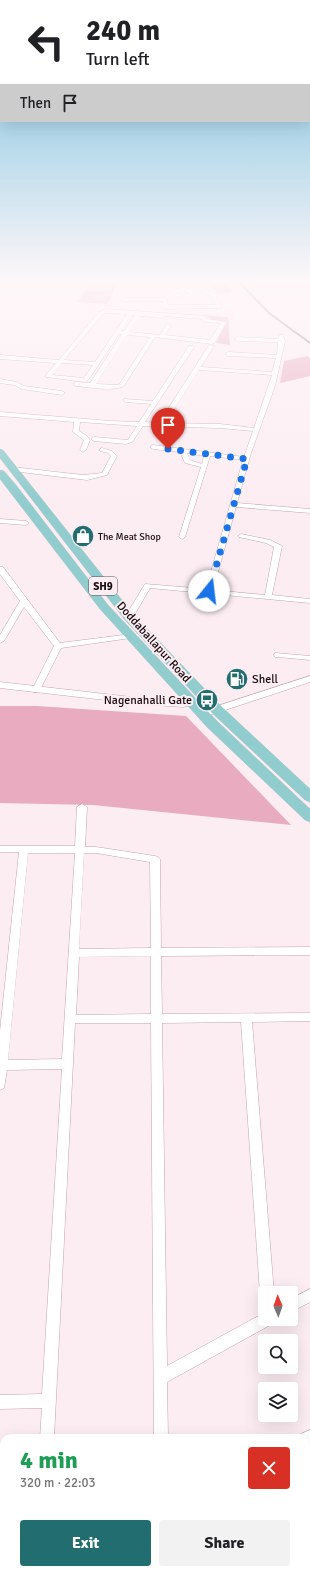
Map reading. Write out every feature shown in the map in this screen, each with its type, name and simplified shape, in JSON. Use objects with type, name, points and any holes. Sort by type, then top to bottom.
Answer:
[{"type":"main road","name":"Doddaballapur Road","points":[[0,452],[129,617],[199,700],[203,714],[310,817]]},
{"type":"main road","name":"Doddaballapur Road","points":[[0,474],[12,487],[104,607],[131,636],[199,700],[217,710],[310,797]]},
{"type":"street","points":[[67,353],[46,378],[49,381],[113,387],[121,386],[142,353]]},
{"type":"street","points":[[48,376],[84,380],[103,353]]},
{"type":"street","points":[[92,385],[113,353]]},
{"type":"street","points":[[94,439],[128,442],[141,425],[187,353]]},
{"type":"street","points":[[161,424],[206,353]]},
{"type":"street","points":[[209,591],[247,459],[275,374],[279,353]]},
{"type":"street","points":[[228,354],[279,357]]},
{"type":"street","points":[[0,357],[96,364]]},
{"type":"street","points":[[0,362],[56,366]]},
{"type":"street","points":[[197,368],[275,374]]},
{"type":"street","points":[[0,381],[15,383],[22,387],[62,393]]},
{"type":"street","points":[[126,400],[155,403]]},
{"type":"street","points":[[0,414],[141,425],[161,424],[220,426],[257,430]]},
{"type":"street","points":[[77,420],[74,430],[76,434],[87,439],[83,450]]},
{"type":"street","points":[[153,447],[247,459]]},
{"type":"street","points":[[12,469],[44,471],[79,478],[92,478],[105,474],[114,456],[110,452],[102,450]]},
{"type":"street","points":[[183,451],[184,458],[188,463],[204,466]]},
{"type":"street","points":[[182,537],[208,454]]},
{"type":"street","points":[[234,505],[310,511]]},
{"type":"street","points":[[0,521],[26,523]]},
{"type":"street","points":[[241,536],[268,541],[278,546],[268,597]]},
{"type":"street","points":[[1,572],[58,646]]},
{"type":"street","points":[[129,617],[148,586],[310,601]]},
{"type":"street","points":[[0,641],[24,601]]},
{"type":"street","points":[[58,646],[131,636]]},
{"type":"street","points":[[36,690],[58,646]]},
{"type":"street","points":[[278,655],[310,658]]},
{"type":"street","points":[[203,714],[310,679]]},
{"type":"street","points":[[0,685],[140,701],[183,704],[199,700]]},
{"type":"street","points":[[47,1434],[82,807]]},
{"type":"street","points":[[0,849],[96,850],[155,859],[161,1434]]},
{"type":"street","points":[[0,1085],[24,849]]},
{"type":"street","points":[[74,953],[310,951]]},
{"type":"street","points":[[246,1017],[266,1286]]},
{"type":"street","points":[[70,1019],[310,1017]]},
{"type":"street","points":[[1,1065],[68,1064]]},
{"type":"street","points":[[298,1302],[310,1295]]},
{"type":"street","points":[[160,1378],[258,1324]]},
{"type":"street","points":[[0,1402],[49,1401]]},
{"type":"shaded area","points":[[307,356],[310,358],[310,376],[280,383],[284,361]]},
{"type":"shaded area","points":[[0,706],[37,706],[186,716],[291,825],[93,805],[0,803]]},
{"type":"place","name":"The Meat Shop","points":[[83,536]]},
{"type":"place","name":"Shell","points":[[237,679]]},
{"type":"place","name":"Nagenahalli Gate","points":[[207,700]]},
{"type":"route","points":[[168,449],[247,459],[209,591]]}]
